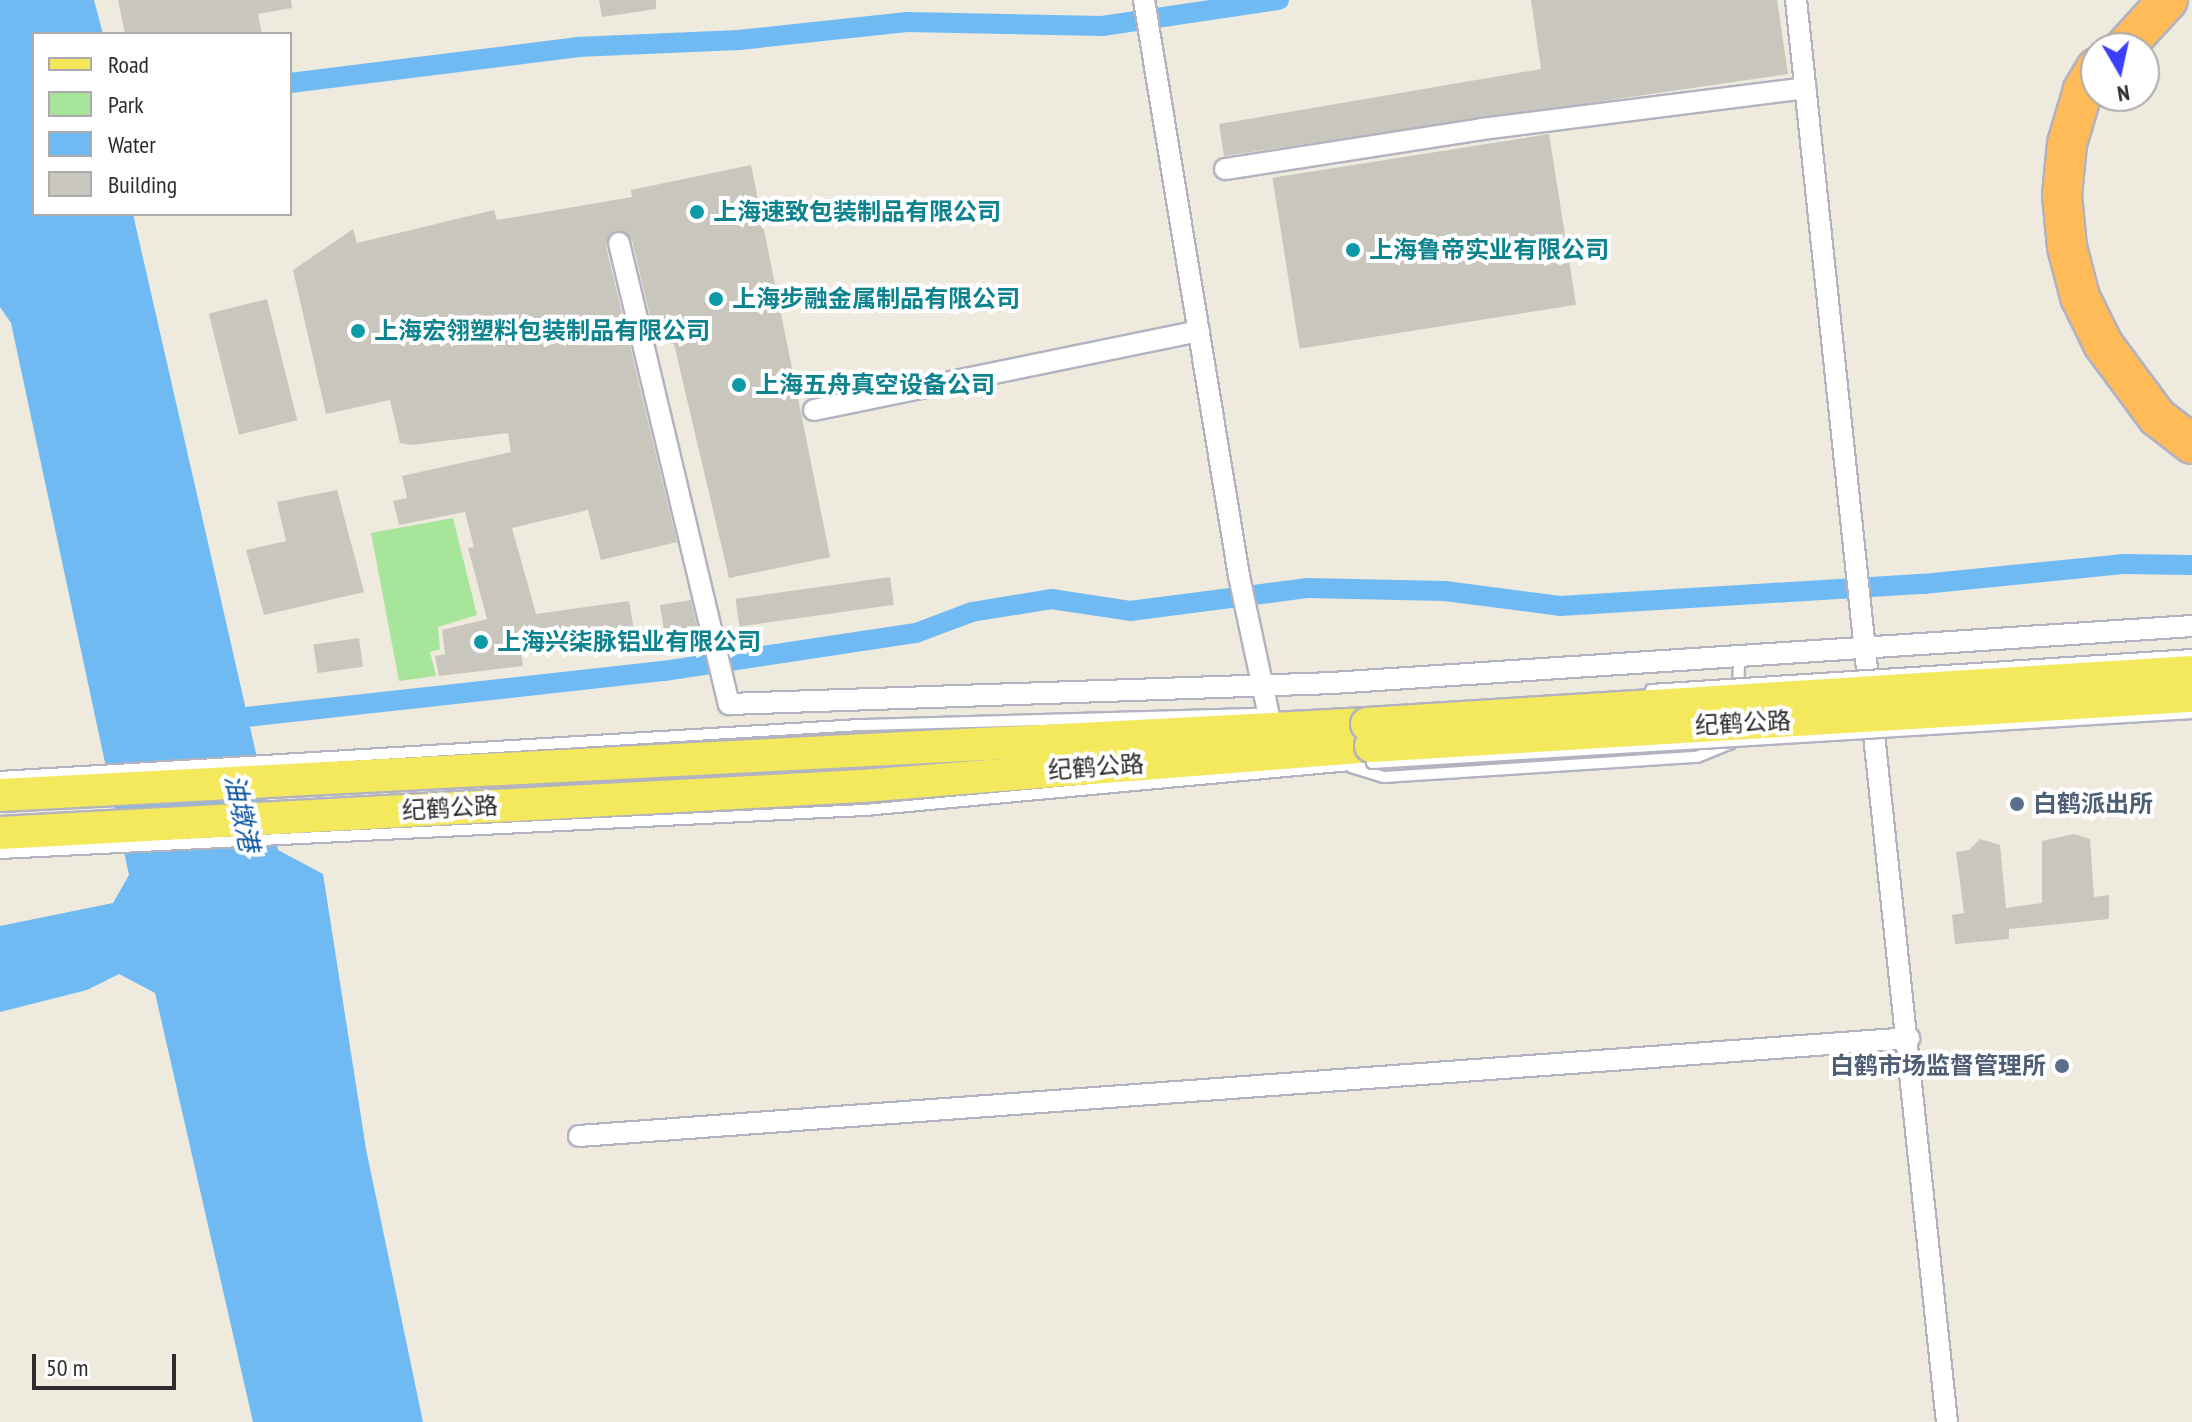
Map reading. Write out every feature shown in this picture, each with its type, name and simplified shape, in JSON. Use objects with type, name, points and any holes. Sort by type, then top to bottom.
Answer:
[{"type":"highway","points":[[2120,32],[2145,0]]},
{"type":"highway","points":[[2139,32],[2168,0]]},
{"type":"highway","points":[[2080,100],[2067,144],[2062,195],[2080,297],[2103,344],[2157,417],[2192,444]]},
{"type":"highway","points":[[2093,112],[2083,146],[2080,196],[2096,292],[2147,375],[2192,411]]},
{"type":"main road","name":"纪鹤公路","points":[[0,833],[864,798],[2192,672]]},
{"type":"main road","name":"纪鹤公路","points":[[0,795],[861,738],[1275,719],[1365,750],[2192,696]]},
{"type":"street","points":[[1144,0],[1239,576],[1247,619],[1275,719]]},
{"type":"street","points":[[1796,0],[1909,1038],[1947,1422]]},
{"type":"street","points":[[1225,169],[1482,129],[1805,88]]},
{"type":"street","points":[[619,243],[729,704],[1264,685],[2192,626]]},
{"type":"street","points":[[814,410],[1199,331]]},
{"type":"street","points":[[579,1136],[1909,1038]]},
{"type":"lane","points":[[1365,750],[1384,777],[1715,752],[1737,734],[1739,655]]},
{"type":"lane","points":[[1636,691],[2192,655]]},
{"type":"lane","points":[[1365,750],[2192,713]]},
{"type":"lane","points":[[0,777],[861,738]]},
{"type":"lane","points":[[0,853],[864,798]]},
{"type":"green space","points":[[453,518],[477,615],[438,627],[440,649],[430,652],[436,676],[399,681],[371,533]]},
{"type":"water","name":"油墩港","points":[[0,0],[94,0],[102,32],[32,32],[32,216],[133,216],[278,850],[323,874],[366,1149],[423,1422],[253,1422],[155,993],[119,974],[87,990],[0,1012],[0,926],[113,903],[129,875],[11,323],[0,307]]},
{"type":"building","points":[[118,0],[291,0],[292,8],[258,14],[262,32],[125,32]]},
{"type":"building","points":[[599,0],[656,0],[656,9],[602,17]]},
{"type":"building","points":[[1531,0],[1777,0],[1788,74],[1224,156],[1219,124],[1541,69]]},
{"type":"building","points":[[1549,134],[1576,305],[1300,349],[1272,178]]},
{"type":"building","points":[[751,165],[830,557],[729,578],[674,344],[656,342],[632,240],[615,231],[606,246],[677,542],[601,560],[588,510],[512,528],[536,614],[629,601],[634,630],[520,646],[523,666],[439,676],[435,656],[445,654],[442,630],[487,619],[468,548],[474,547],[465,512],[399,525],[393,501],[407,498],[402,476],[511,452],[508,433],[411,445],[400,443],[390,400],[326,414],[293,270],[353,229],[357,243],[494,210],[497,220],[632,197],[631,190]]},
{"type":"building","points":[[267,299],[297,420],[239,435],[209,314]]},
{"type":"building","points":[[337,490],[364,592],[264,615],[246,550],[286,541],[277,502]]},
{"type":"building","points":[[890,577],[894,605],[739,626],[736,599]]},
{"type":"building","points":[[691,600],[701,644],[679,647],[676,628],[664,630],[660,605]]},
{"type":"building","points":[[359,638],[363,667],[317,673],[313,644]]},
{"type":"building","points":[[2074,834],[2090,839],[2094,897],[2109,895],[2109,919],[2009,929],[2009,939],[1955,944],[1952,915],[1964,913],[1956,852],[1969,850],[1980,839],[2000,845],[2006,908],[2042,903],[2042,841]]},
{"type":"waterway","points":[[292,83],[577,47],[739,40],[907,22],[1102,26],[1279,0]]},
{"type":"waterway","points":[[246,717],[664,671],[916,633],[972,612],[1051,599],[1130,611],[1307,588],[1445,591],[1560,606],[1923,584],[2122,564],[2192,565]]},
{"type":"place","name":"上海速致包装制品有限公司","points":[[697,212]]},
{"type":"place","name":"上海鲁帝实业有限公司","points":[[1353,250]]},
{"type":"place","name":"上海步融金属制品有限公司","points":[[716,299]]},
{"type":"place","name":"上海宏翎塑料包装制品有限公司","points":[[358,331]]},
{"type":"place","name":"上海五舟真空设备公司","points":[[739,385]]},
{"type":"place","name":"上海兴柒脉铝业有限公司","points":[[481,642]]},
{"type":"place","name":"白鹤派出所","points":[[2017,804]]},
{"type":"place","name":"白鹤市场监督管理所","points":[[2062,1066]]}]
